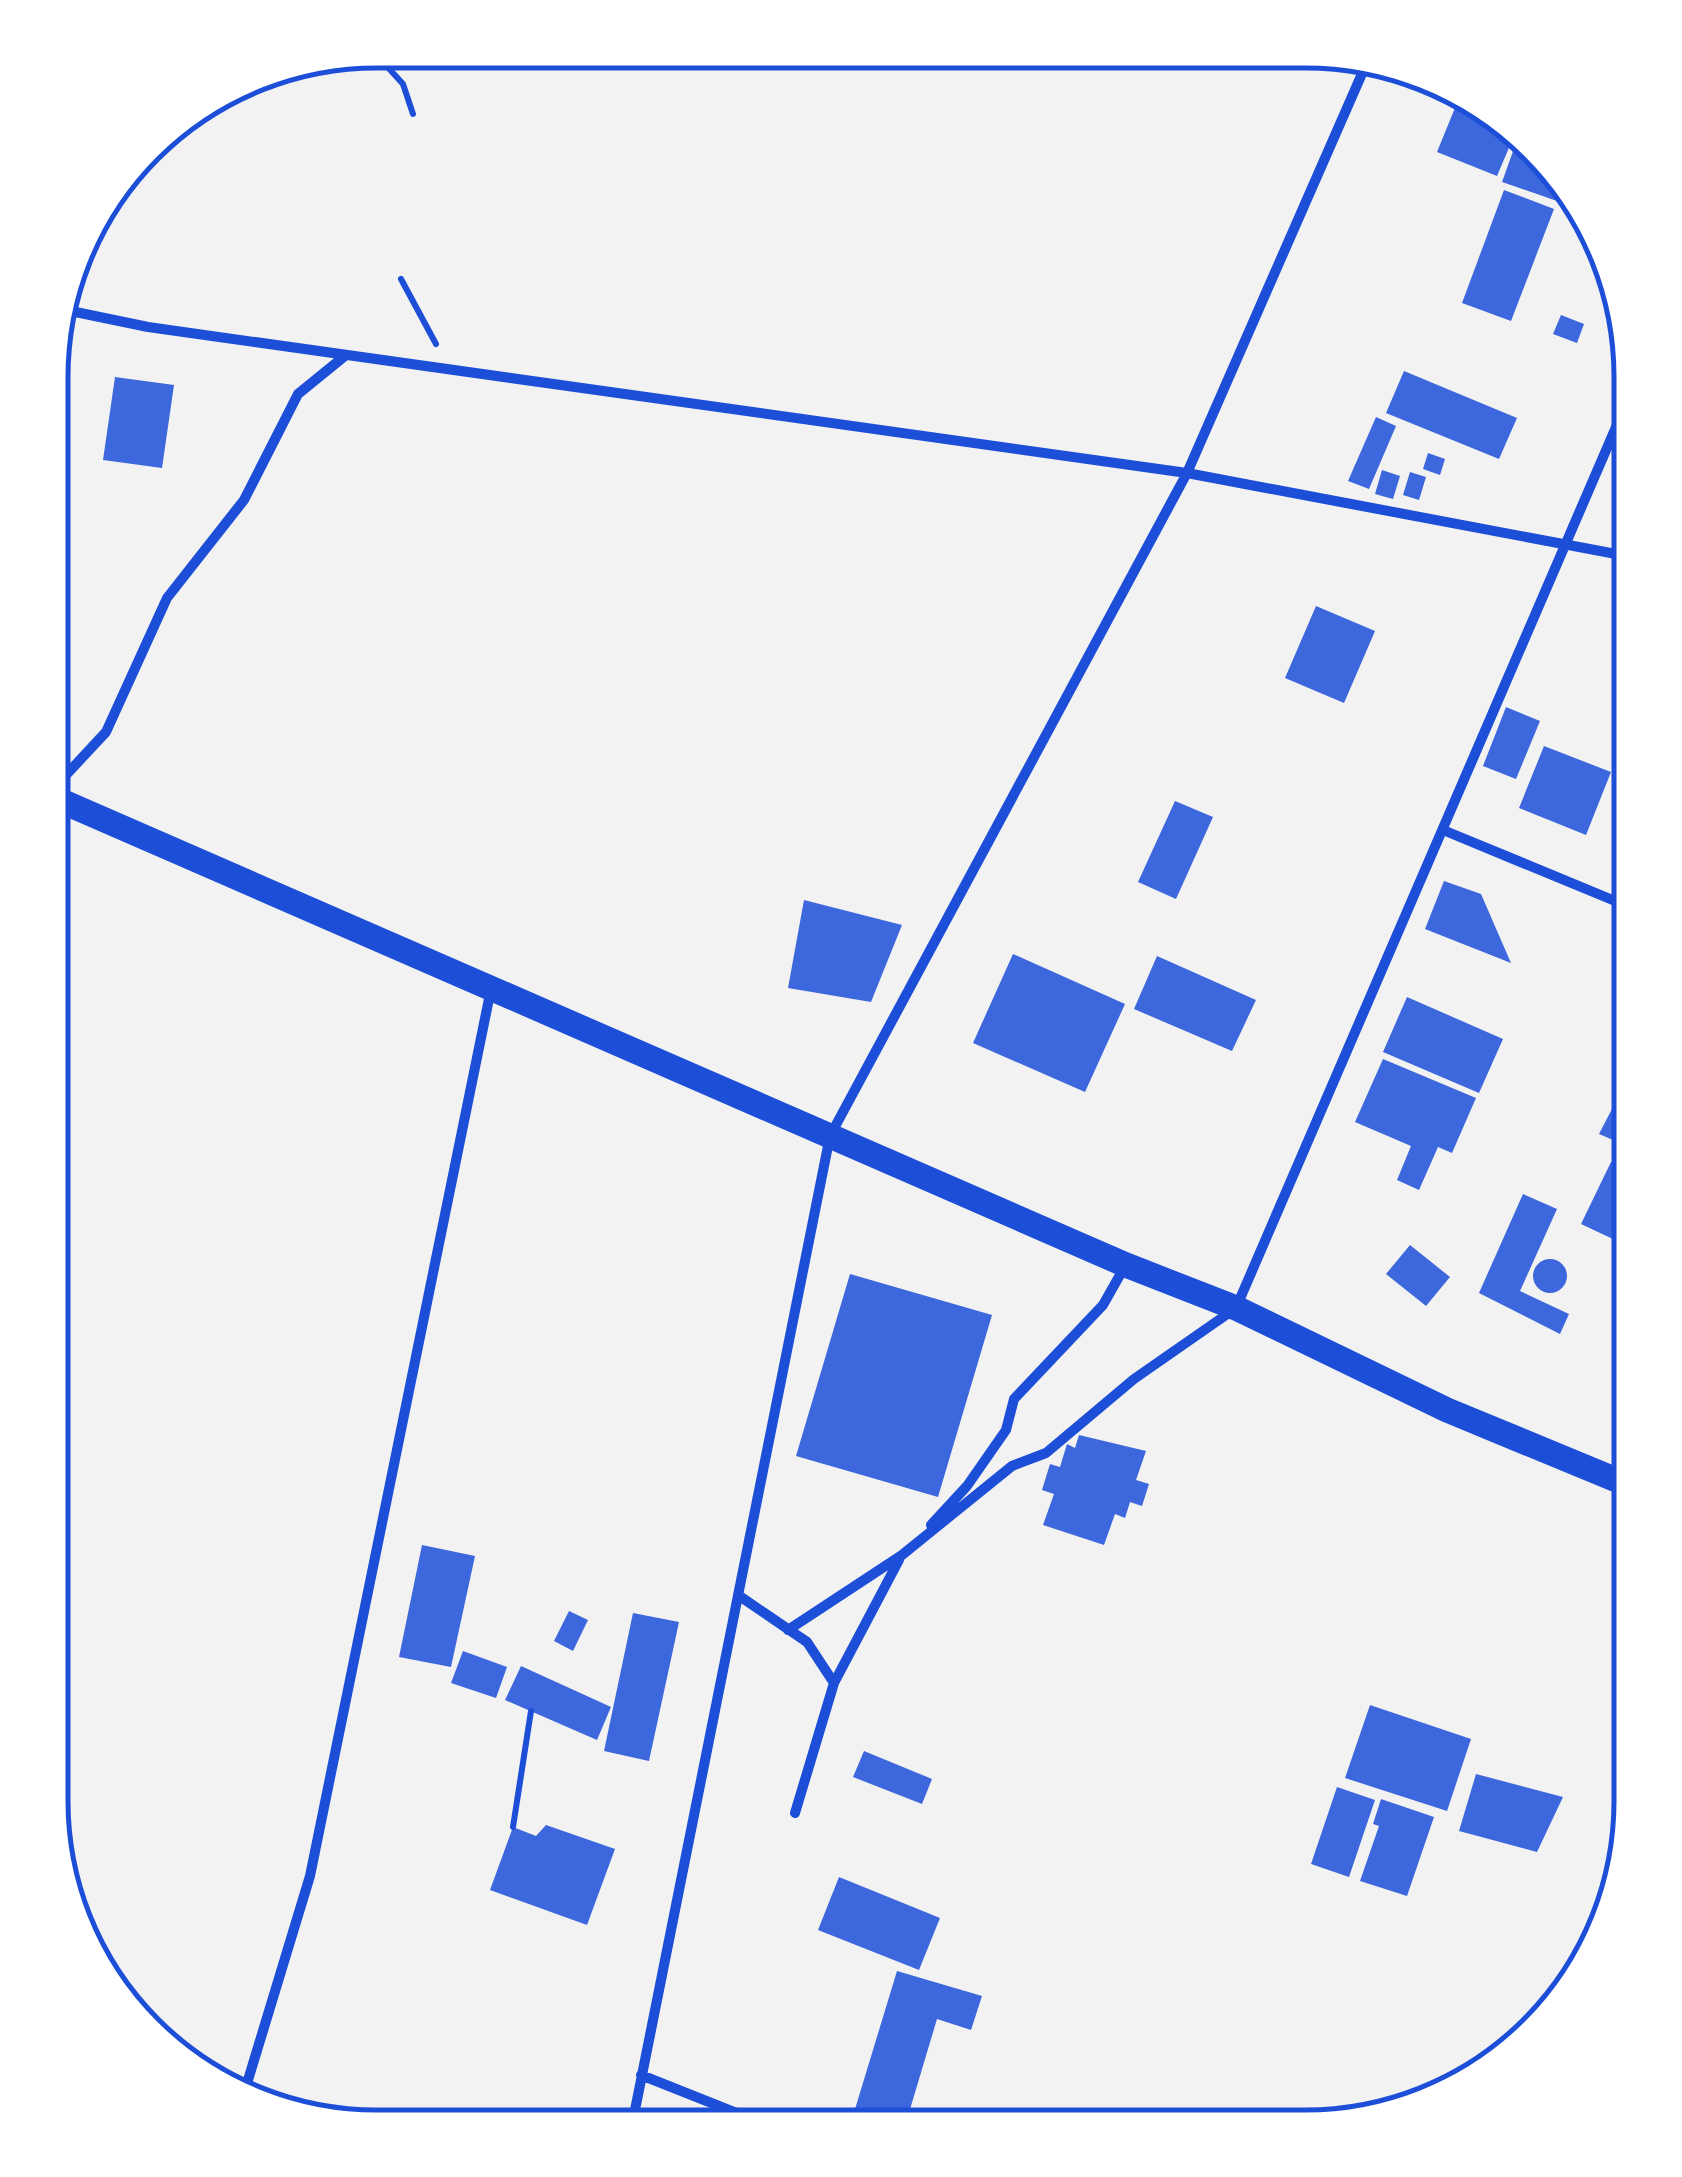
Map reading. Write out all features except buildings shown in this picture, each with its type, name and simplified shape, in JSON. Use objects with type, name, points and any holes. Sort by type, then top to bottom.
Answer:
[{"type":"main road","points":[[67,804],[1126,1265],[1236,1308],[1447,1410],[1614,1479]]},
{"type":"street","points":[[635,2109],[830,1136],[1187,472],[1362,73]]},
{"type":"street","points":[[75,312],[116,322],[1187,472],[1614,553]]},
{"type":"street","points":[[67,774],[106,732],[167,598],[244,500],[298,394],[346,355]]},
{"type":"street","points":[[788,1630],[902,1555],[1012,1466],[1046,1453],[1134,1379],[1236,1308],[1614,432]]},
{"type":"street","points":[[1442,830],[1614,901]]},
{"type":"street","points":[[248,2081],[310,1876],[492,989]]},
{"type":"street","points":[[795,1813],[834,1684],[902,1555],[967,1486],[1006,1430],[1014,1399],[1103,1305],[1126,1265]]},
{"type":"street","points":[[738,1595],[807,1642],[834,1684]]},
{"type":"street","points":[[641,2075],[726,2109]]},
{"type":"path","points":[[388,68],[403,84],[413,114]]},
{"type":"path","points":[[401,279],[449,369]]},
{"type":"path","points":[[513,1827],[531,1711]]}]
